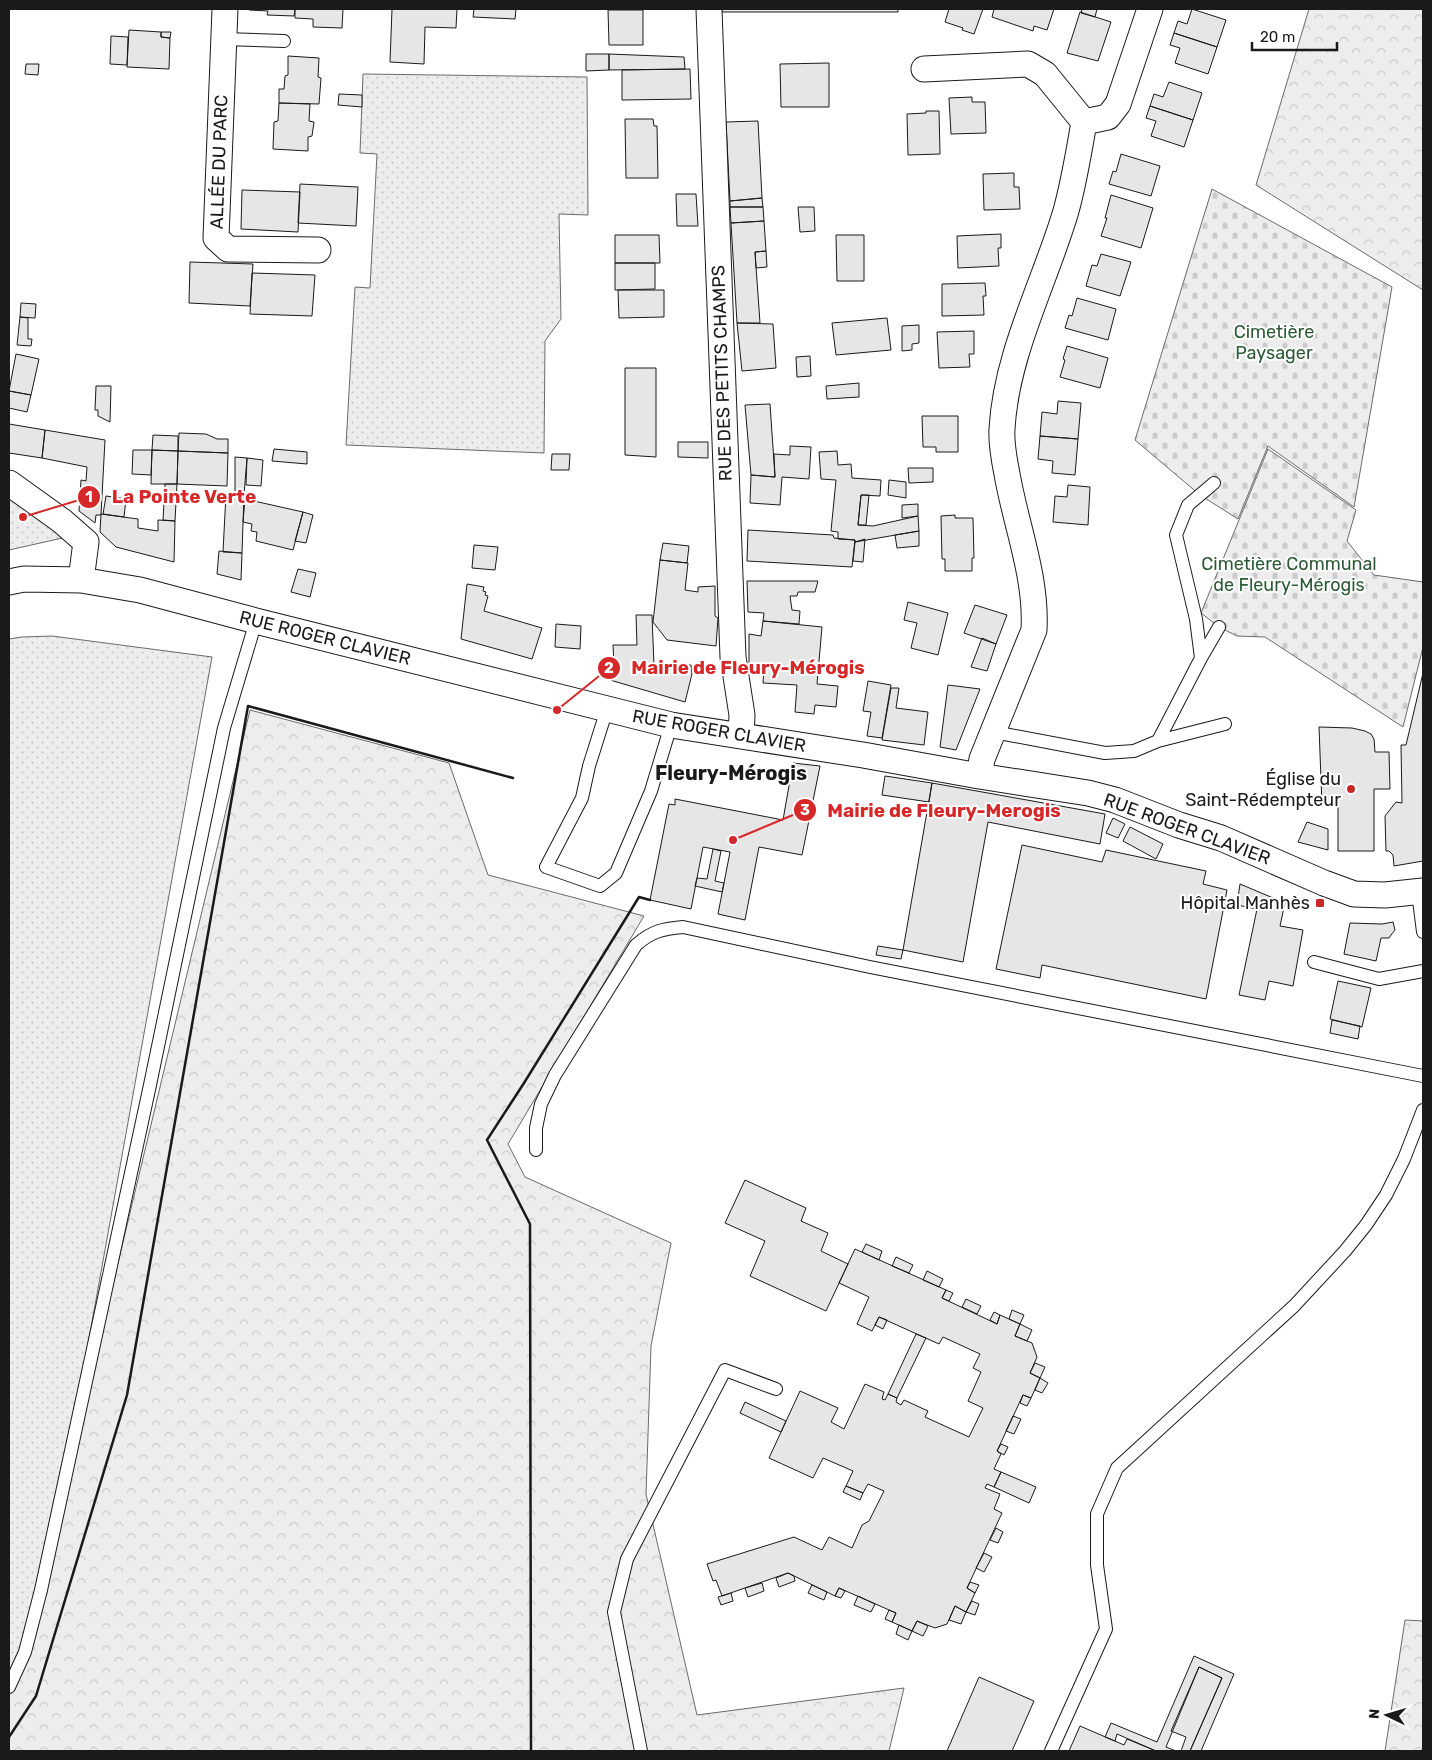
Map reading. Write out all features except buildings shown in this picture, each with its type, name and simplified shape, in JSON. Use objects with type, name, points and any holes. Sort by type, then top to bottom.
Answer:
[{"type":"street","name":"ALLÉE DU PARC","points":[[224,9],[216,238],[228,249],[318,250]]},
{"type":"street","name":"RUE DES PETITS CHAMPS","points":[[709,9],[733,657],[742,715],[741,736]]},
{"type":"street","points":[[1084,122],[1108,117],[1118,104],[1150,9]]},
{"type":"street","points":[[924,69],[1028,64],[1045,74],[1084,122],[1078,161],[1066,211],[1008,377],[1002,430],[1004,461],[1035,609],[1034,630],[982,759],[979,776]]},
{"type":"street","points":[[9,482],[62,521],[86,542],[81,580]]},
{"type":"street","name":"RUE ROGER CLAVIER","points":[[9,582],[24,580],[81,580],[140,590],[671,725],[1088,793],[1115,800],[1178,825],[1221,838],[1324,883],[1354,894],[1385,895],[1421,892]]},
{"type":"lane","points":[[223,39],[284,41]]},
{"type":"lane","points":[[1201,658],[1196,620],[1176,535],[1188,505],[1214,483]]},
{"type":"lane","points":[[9,1688],[25,1652],[41,1590],[148,1095],[224,728],[256,621]]},
{"type":"lane","points":[[1158,741],[1219,627]]},
{"type":"lane","points":[[607,709],[589,766],[582,798],[546,867],[600,886],[616,873],[651,791],[671,725]]},
{"type":"lane","points":[[994,732],[1105,753],[1134,751],[1158,741],[1225,724]]},
{"type":"lane","points":[[1421,892],[1423,932]]},
{"type":"lane","points":[[536,1150],[536,1128],[541,1104],[555,1075],[636,945],[647,936],[663,929],[683,928],[870,967],[1423,1076]]},
{"type":"lane","points":[[1314,962],[1378,978],[1423,970]]},
{"type":"lane","points":[[1051,1751],[1106,1628],[1097,1564],[1097,1514],[1117,1468],[1294,1306],[1345,1251],[1366,1225],[1386,1195],[1404,1159],[1423,1110]]},
{"type":"lane","points":[[641,1751],[614,1612],[627,1559],[725,1370],[776,1389]]},
{"type":"green space","points":[[1309,9],[1423,9],[1423,290],[1256,185]]},
{"type":"green space","points":[[363,74],[587,77],[588,215],[559,214],[561,319],[545,341],[544,453],[346,445],[355,287],[370,288],[377,154],[360,153]]},
{"type":"green space","name":"Cimetière Paysager","points":[[1212,189],[1392,287],[1354,507],[1268,446],[1238,519],[1200,495],[1135,440]]},
{"type":"green space","name":"Cimetière Communal de Fleury-Mérogis","points":[[1268,449],[1356,510],[1347,541],[1374,575],[1423,582],[1423,647],[1403,727],[1265,637],[1237,636],[1219,627],[1201,613]]},
{"type":"green space","points":[[9,497],[67,537],[9,550]]},
{"type":"green space","points":[[52,636],[212,657],[55,1527],[9,1687],[9,639]]},
{"type":"green space","points":[[250,710],[449,763],[488,875],[644,916],[508,1144],[525,1177],[671,1243],[651,1346],[646,1494],[697,1715],[904,1688],[889,1751],[9,1751],[9,1687],[55,1527]]},
{"type":"green space","points":[[1405,1620],[1423,1621],[1423,1751],[1385,1751]]},
{"type":"wall","points":[[9,1737],[36,1696],[127,1395],[248,706],[513,778]]},
{"type":"wall","points":[[531,1751],[530,1224],[487,1140],[639,897],[650,900]]},
{"type":"place","name":"La Pointe Verte","points":[[23,517]]},
{"type":"place","name":"Mairie de Fleury-Mérogis","points":[[557,710]]},
{"type":"place","name":"Église du Saint-Rédempteur","points":[[1351,789]]},
{"type":"place","name":"Mairie de Fleury-Merogis","points":[[733,840]]},
{"type":"place","name":"Hôpital Manhès","points":[[1320,903]]},
{"type":"district","name":"Fleury-Mérogis","points":[[731,773]]}]
